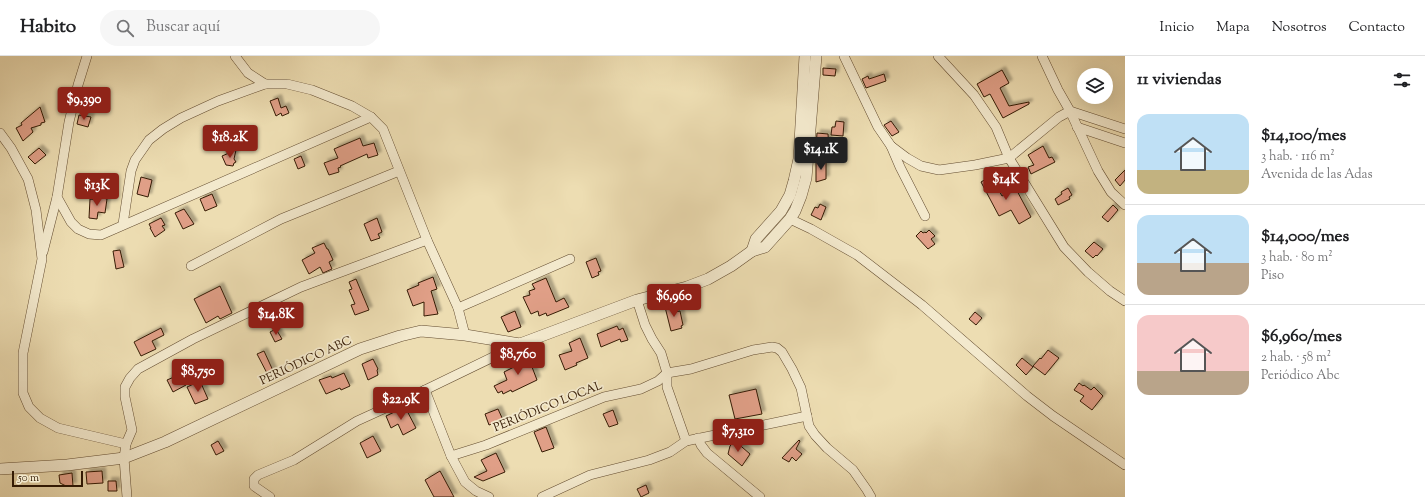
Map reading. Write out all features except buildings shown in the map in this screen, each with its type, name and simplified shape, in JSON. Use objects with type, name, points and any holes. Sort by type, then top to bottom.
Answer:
[{"type":"street","points":[[88,56],[78,85],[69,122],[57,197],[42,259],[23,353],[23,393],[29,407],[40,418],[58,428],[126,444]]},
{"type":"street","points":[[235,56],[248,73],[265,84]]},
{"type":"street","points":[[752,251],[756,239],[781,211],[790,195],[794,181],[799,159],[805,56]]},
{"type":"street","name":"PERIÓDICO ABC","points":[[0,469],[124,458],[165,442],[360,349],[400,336],[421,331],[465,335],[520,344],[637,300],[687,287],[708,279],[731,266],[752,251],[765,246],[790,219],[801,196],[806,178],[816,56]]},
{"type":"street","points":[[844,56],[878,126],[891,146],[900,168],[925,216]]},
{"type":"street","points":[[938,56],[974,95],[996,127],[1008,158],[1064,247],[1094,277],[1110,291],[1125,301]]},
{"type":"street","points":[[1042,56],[1098,171],[1111,192],[1125,205]]},
{"type":"street","points":[[123,224],[131,171],[135,160],[149,140],[164,129],[181,118],[218,101],[265,84],[288,84],[312,90],[352,106],[371,117],[383,129],[427,240],[458,308],[465,335]]},
{"type":"street","points":[[891,146],[921,166],[939,170],[956,169],[1008,158],[1059,117],[1070,111],[1125,129]]},
{"type":"street","points":[[57,197],[71,222],[78,229],[89,234],[101,235],[123,224],[371,117]]},
{"type":"street","points":[[1077,127],[1125,143]]},
{"type":"street","points":[[0,133],[11,148],[28,179],[36,210],[42,259]]},
{"type":"street","points":[[191,266],[281,219],[400,171]]},
{"type":"street","points":[[790,219],[857,255],[922,306],[1048,412],[1125,465]]},
{"type":"street","points":[[127,497],[124,458],[126,444],[132,430],[125,396],[125,387],[138,368],[193,338],[301,287],[427,240]]},
{"type":"street","points":[[458,308],[570,259]]},
{"type":"street","points":[[637,300],[648,332],[661,352],[667,373],[667,386],[686,441]]},
{"type":"street","points":[[270,497],[254,486],[254,479],[258,474],[294,460],[357,421],[520,344]]},
{"type":"street","name":"PERIÓDICO LOCAL","points":[[451,456],[486,445],[604,396],[641,389],[658,381],[667,373],[691,369],[762,348],[772,347],[778,348],[787,359],[801,388],[809,426],[815,436],[853,470],[871,497]]},
{"type":"street","points":[[425,390],[451,456],[465,482],[476,491],[489,497]]},
{"type":"street","points":[[542,497],[590,475],[649,460],[670,452],[686,441],[807,416]]},
{"type":"street","points":[[698,438],[707,453],[760,497]]}]
